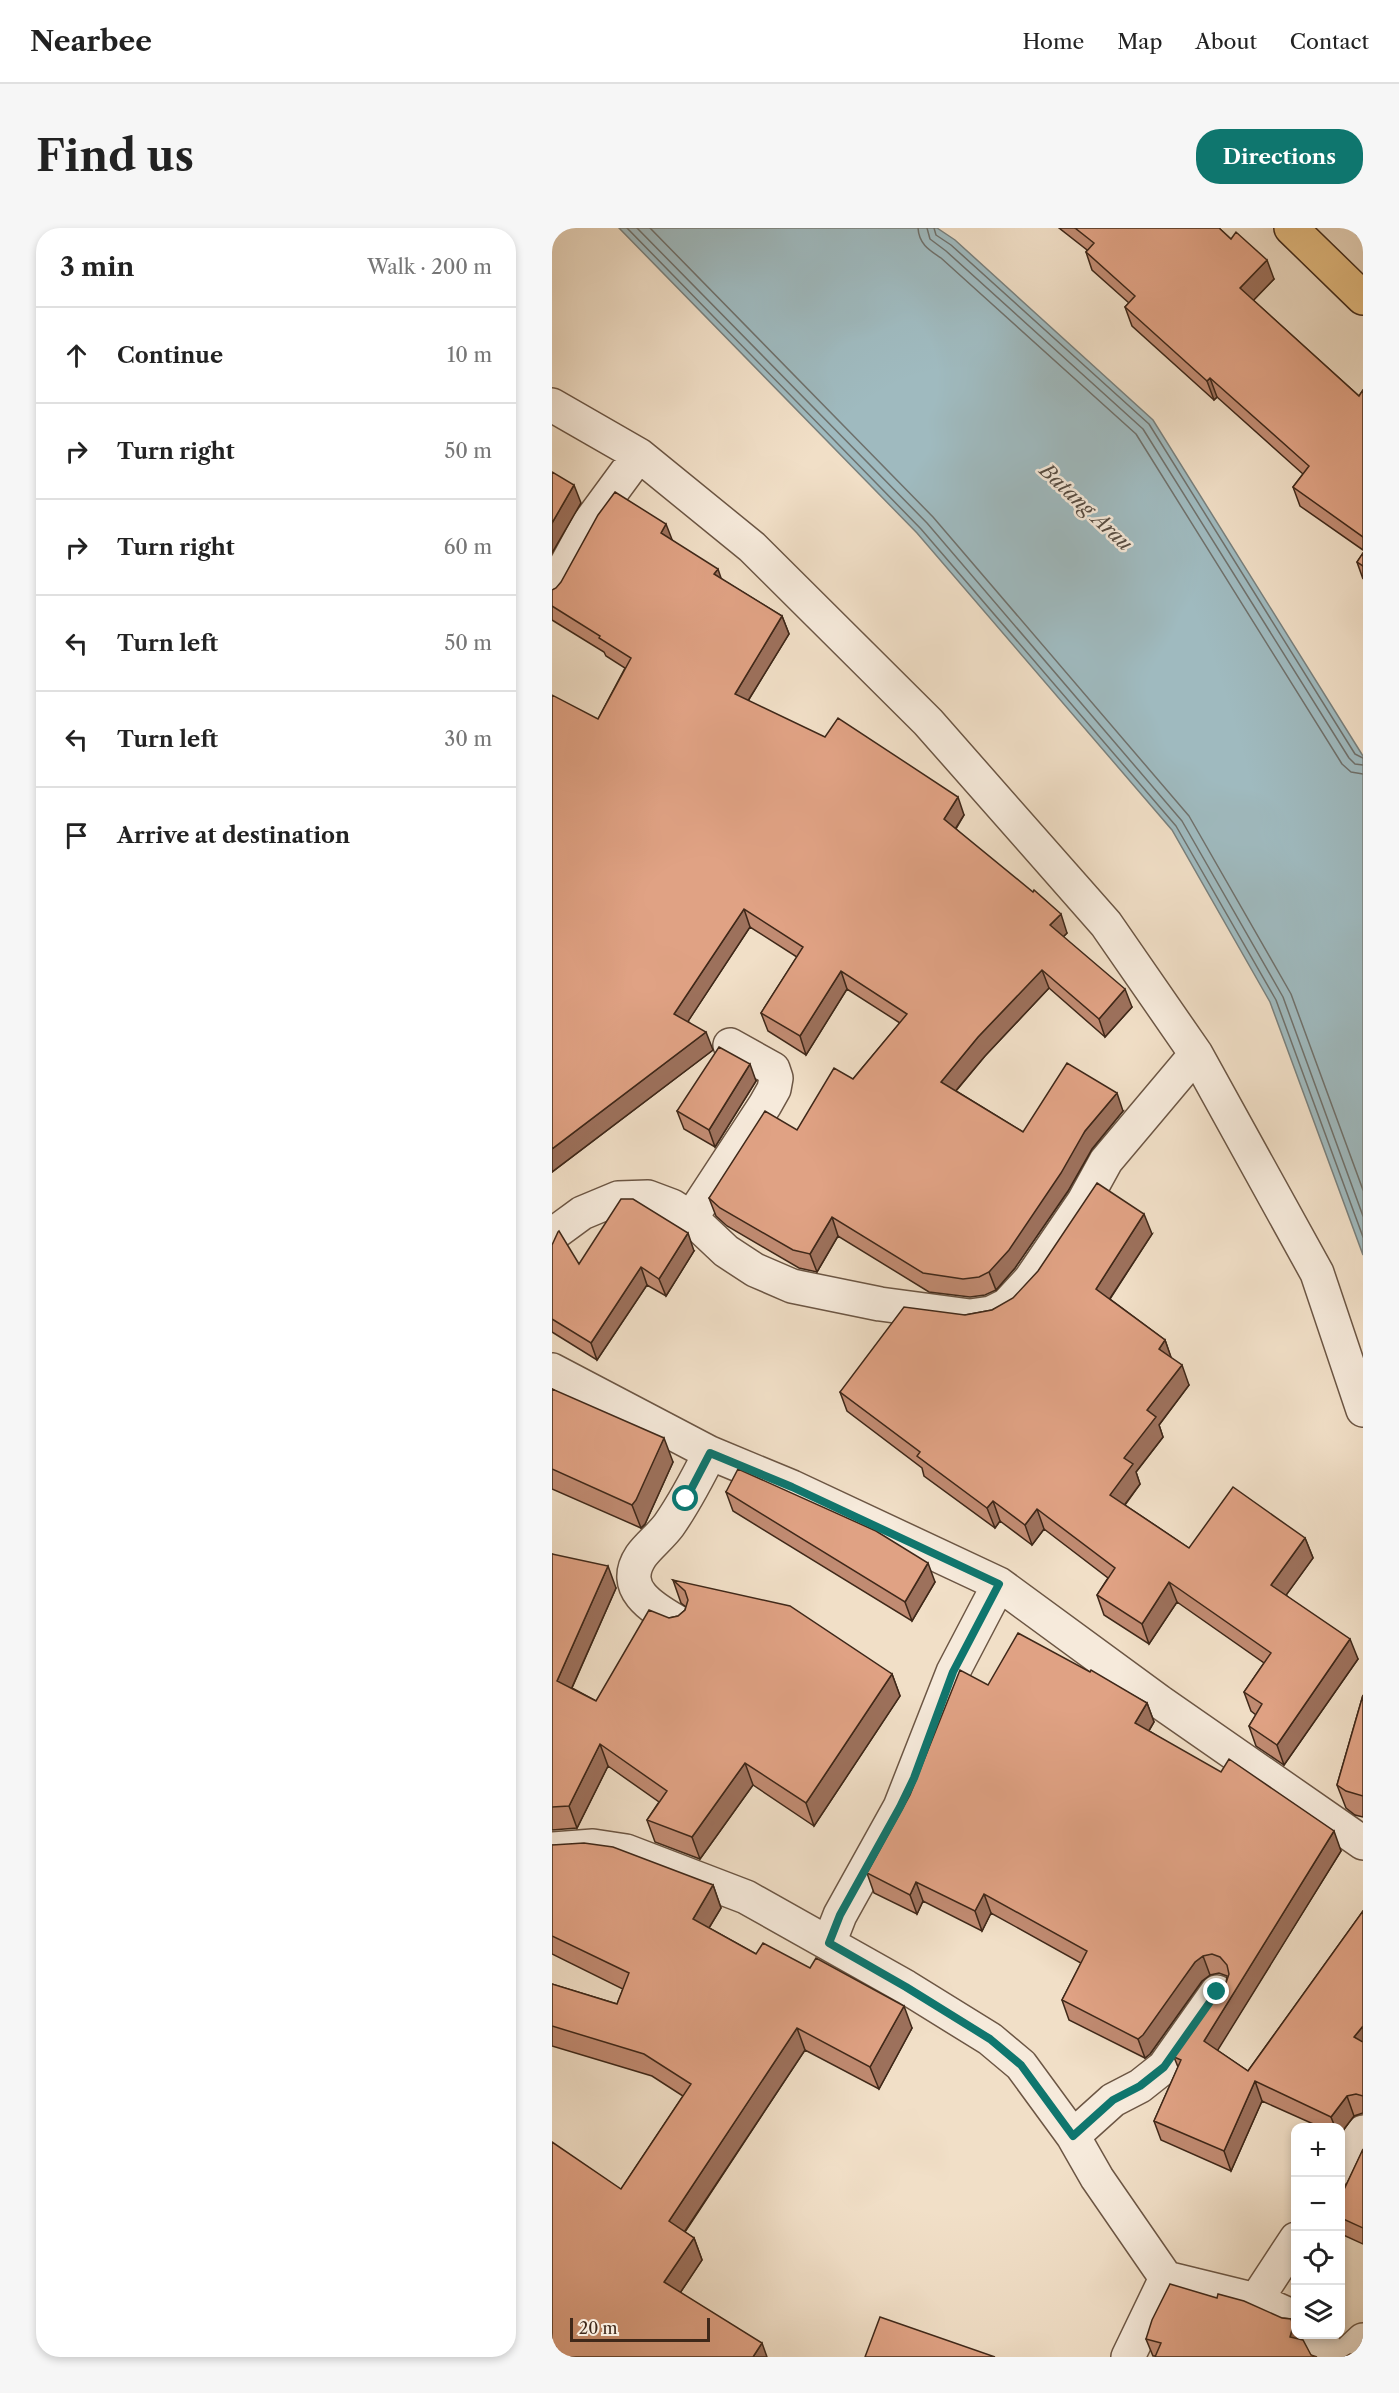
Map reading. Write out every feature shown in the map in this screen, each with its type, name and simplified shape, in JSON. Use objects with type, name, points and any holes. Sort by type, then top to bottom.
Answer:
[{"type":"main road","points":[[1291,228],[1363,298]]},
{"type":"street","points":[[552,405],[639,455],[752,547],[928,722],[1106,924],[1196,1054],[1317,1273],[1363,1410]]},
{"type":"street","points":[[552,591],[589,524],[639,455]]},
{"type":"street","points":[[691,1218],[750,1131],[774,1089],[776,1078],[773,1070],[730,1045]]},
{"type":"street","points":[[552,1235],[582,1213],[618,1198],[648,1197],[672,1206],[691,1218],[735,1257],[755,1270],[792,1286],[880,1304],[970,1316],[991,1313],[1007,1305],[1030,1280],[1084,1201],[1106,1161],[1196,1054]]},
{"type":"street","points":[[552,1370],[710,1453],[792,1487],[999,1584],[1160,1701],[1363,1843]]},
{"type":"street","points":[[677,1622],[646,1602],[637,1589],[634,1578],[640,1557],[668,1528],[710,1453]]},
{"type":"street","points":[[829,1943],[844,1906],[914,1778],[953,1672],[999,1584]]},
{"type":"street","points":[[552,1850],[593,1846],[626,1851],[746,1897],[906,1987],[990,2039],[1021,2065],[1073,2136],[1097,2178],[1166,2278],[1256,2300],[1291,2316]]},
{"type":"street","points":[[1073,2136],[1113,2100],[1140,2086],[1164,2067],[1217,1992]]},
{"type":"street","points":[[1345,2161],[1363,2132]]},
{"type":"street","points":[[1256,2300],[1291,2247]]},
{"type":"street","points":[[1128,2357],[1166,2278]]},
{"type":"street","points":[[1320,2339],[1329,2357]]},
{"type":"street","points":[[1346,2357],[1363,2340]]},
{"type":"water","name":"Batang Arau","points":[[619,228],[937,228],[955,240],[1153,420],[1363,756],[1363,1255],[1270,1002],[1172,830],[917,533]]},
{"type":"building","points":[[1075,228],[1219,228],[1231,239],[1236,232],[1267,260],[1240,288],[1359,396],[1363,390],[1363,537],[1293,487],[1309,466],[1210,378],[1207,381],[1125,307],[1135,296],[1086,252],[1094,243]]},
{"type":"building","points":[[552,472],[574,485],[552,523]]},
{"type":"building","points":[[615,492],[666,524],[661,533],[718,569],[714,574],[782,616],[735,694],[825,737],[838,718],[958,797],[944,819],[1061,914],[1050,925],[1125,989],[1099,1019],[1042,970],[978,1037],[941,1082],[1023,1132],[1067,1063],[1117,1093],[1085,1131],[1061,1173],[1009,1250],[989,1272],[979,1277],[963,1279],[923,1273],[832,1217],[810,1254],[793,1250],[720,1208],[709,1198],[765,1111],[797,1130],[834,1068],[853,1079],[907,1014],[841,971],[800,1036],[761,1013],[803,947],[744,909],[674,1014],[706,1032],[552,1149],[552,695],[598,719],[631,658],[552,606],[552,590],[561,582],[598,515]]},
{"type":"building","points":[[1363,553],[1363,566],[1357,562]]},
{"type":"building","points":[[719,1047],[750,1064],[709,1130],[677,1111]]},
{"type":"building","points":[[1097,1183],[1144,1214],[1096,1289],[1165,1340],[1159,1349],[1182,1365],[1147,1410],[1156,1417],[1124,1458],[1133,1464],[1110,1495],[1189,1548],[1233,1487],[1305,1538],[1271,1585],[1350,1639],[1277,1745],[1249,1726],[1262,1704],[1244,1692],[1271,1653],[1169,1582],[1142,1624],[1097,1595],[1115,1568],[1037,1509],[1025,1525],[993,1501],[987,1508],[917,1456],[920,1452],[840,1392],[904,1307],[965,1315],[992,1310],[1013,1298],[1038,1271]]},
{"type":"building","points":[[621,1199],[633,1199],[688,1233],[659,1279],[641,1267],[591,1343],[552,1319],[552,1245],[559,1231],[579,1264]]},
{"type":"building","points":[[552,1389],[664,1438],[632,1505],[552,1469]]},
{"type":"building","points":[[738,1469],[876,1531],[928,1563],[905,1602],[726,1492]]},
{"type":"building","points":[[552,1554],[608,1566],[557,1681],[596,1701],[649,1610],[669,1618],[678,1616],[685,1610],[688,1600],[685,1591],[673,1580],[790,1606],[892,1674],[806,1803],[745,1763],[692,1837],[647,1820],[667,1791],[600,1744],[569,1806],[552,1807]]},
{"type":"building","points":[[1018,1633],[1090,1672],[1091,1670],[1147,1703],[1135,1723],[1221,1772],[1229,1759],[1334,1831],[1204,2041],[1248,2071],[1363,1911],[1363,2026],[1354,2037],[1363,2042],[1363,2096],[1356,2094],[1347,2096],[1331,2117],[1255,2081],[1224,2151],[1154,2121],[1181,2060],[1174,2057],[1226,1983],[1229,1974],[1227,1965],[1220,1957],[1212,1954],[1203,1956],[1195,1962],[1138,2039],[1062,2000],[1087,1951],[984,1894],[975,1911],[916,1882],[910,1895],[867,1873],[910,1795],[960,1670],[988,1685]]},
{"type":"building","points":[[1363,1695],[1363,1796],[1346,1791],[1337,1785]]},
{"type":"building","points":[[584,1843],[613,1847],[713,1885],[693,1919],[756,1954],[763,1943],[810,1968],[816,1958],[904,2006],[870,2067],[797,2028],[669,2221],[694,2238],[664,2282],[762,2343],[753,2357],[552,2357],[552,2142],[621,2189],[691,2084],[644,2054],[552,2026],[552,1984],[617,2004],[629,1973],[552,1936],[552,1845]]},
{"type":"building","points":[[1363,2149],[1363,2228],[1345,2220],[1345,2187]]},
{"type":"building","points":[[1170,2284],[1217,2298],[1218,2294],[1244,2301],[1282,2318],[1291,2319],[1291,2339],[1303,2340],[1311,2355],[1317,2357],[1155,2357],[1161,2343],[1146,2339],[1152,2320]]},
{"type":"building","points":[[880,2317],[995,2357],[865,2357]]},
{"type":"building","points":[[1363,2345],[1363,2357],[1360,2357],[1356,2354]]},
{"type":"route","points":[[686,1499],[710,1453],[792,1487],[999,1584],[953,1672],[914,1778],[840,1915],[829,1943],[990,2039],[1021,2065],[1073,2136],[1113,2100],[1140,2086],[1164,2067],[1217,1992]]}]
